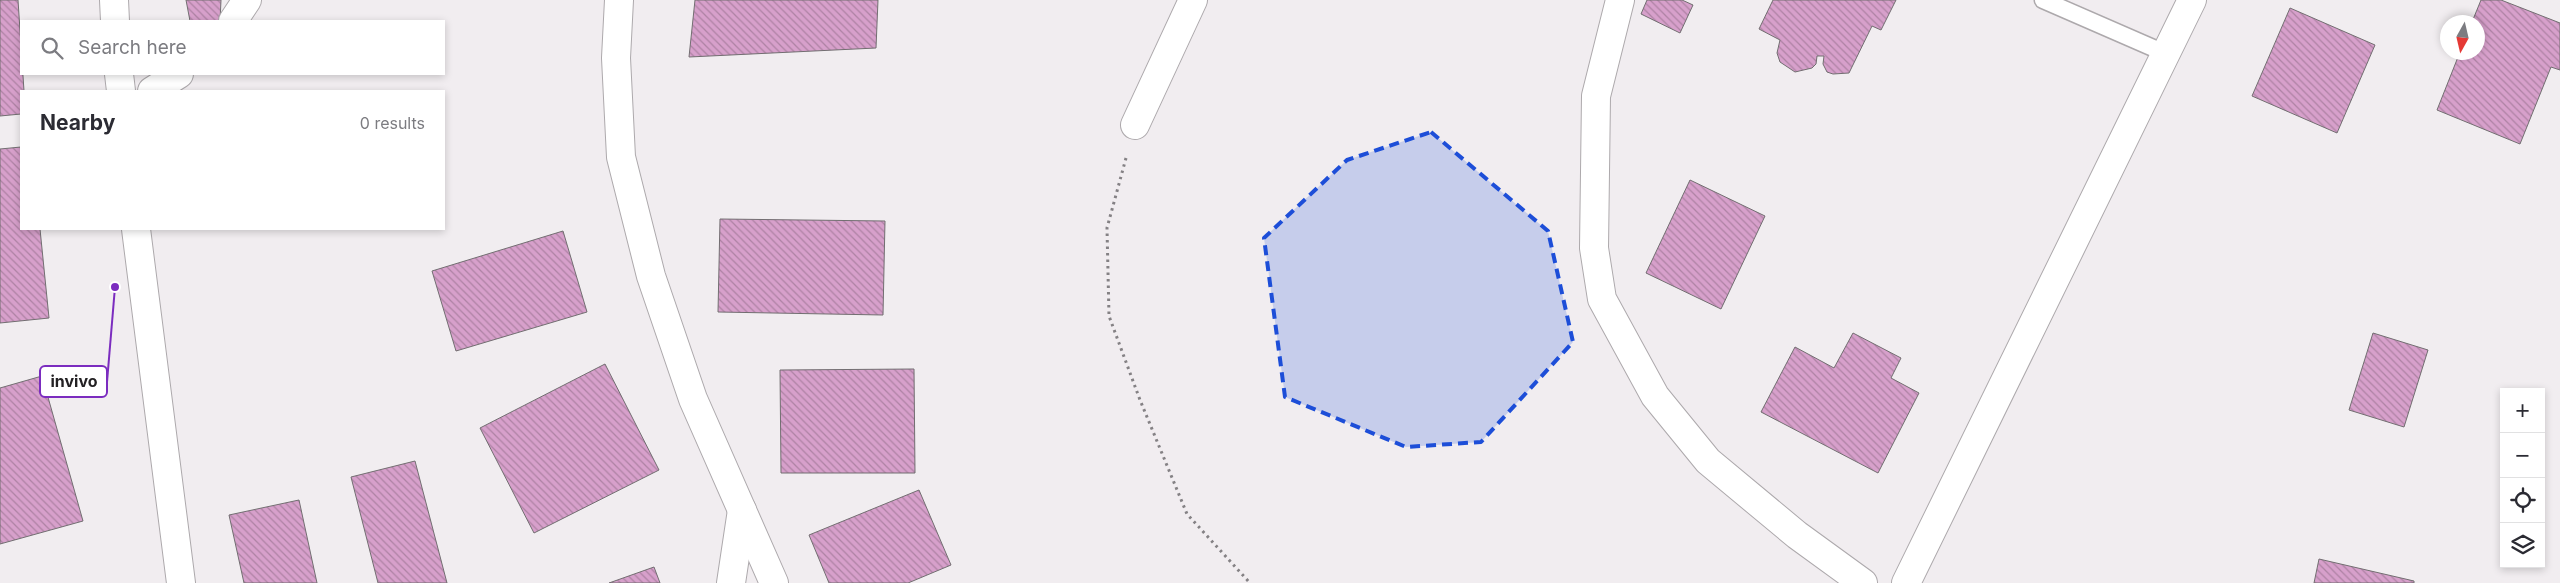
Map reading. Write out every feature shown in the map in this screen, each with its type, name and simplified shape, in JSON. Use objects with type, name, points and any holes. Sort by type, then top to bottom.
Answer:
[{"type":"street","points":[[114,0],[116,20]]},
{"type":"street","points":[[235,20],[247,0]]},
{"type":"street","points":[[619,0],[616,58],[622,157],[652,276],[693,399],[774,583]]},
{"type":"street","points":[[1135,124],[1193,0]]},
{"type":"street","points":[[1620,0],[1596,96],[1594,248],[1602,299],[1656,396],[1708,461],[1797,535],[1863,583]]},
{"type":"street","points":[[1906,583],[2192,0]]},
{"type":"street","points":[[120,75],[121,90]]},
{"type":"street","points":[[154,90],[177,75]]},
{"type":"street","points":[[136,230],[181,583]]},
{"type":"street","points":[[731,583],[742,510]]},
{"type":"lane","points":[[2043,0],[2167,54]]},
{"type":"path","points":[[1135,124],[1106,228],[1109,316],[1140,400],[1187,514],[1250,583]]},
{"type":"highlighted area","points":[[1431,132],[1548,231],[1573,342],[1481,442],[1406,447],[1285,397],[1264,238],[1347,160]]},
{"type":"building","points":[[0,0],[18,0],[20,75],[23,75],[24,90],[20,90],[20,114],[0,116]]},
{"type":"building","points":[[186,0],[221,0],[220,20],[190,20]]},
{"type":"building","points":[[695,0],[878,0],[876,48],[689,57]]},
{"type":"building","points":[[1647,0],[1682,0],[1693,5],[1680,33],[1641,14]]},
{"type":"building","points":[[1773,0],[1896,0],[1881,30],[1872,26],[1849,73],[1833,74],[1827,72],[1823,64],[1824,56],[1817,56],[1816,64],[1812,68],[1795,72],[1780,62],[1777,53],[1780,40],[1759,29]]},
{"type":"building","points":[[2481,0],[2501,0],[2560,23],[2560,70],[2551,67],[2520,144],[2437,110],[2457,60],[2485,60],[2485,15],[2475,15]]},
{"type":"building","points":[[2290,8],[2375,45],[2337,133],[2252,96]]},
{"type":"building","points":[[20,147],[20,230],[40,230],[49,318],[0,323],[0,149]]},
{"type":"building","points":[[1690,180],[1765,216],[1721,309],[1646,273]]},
{"type":"building","points":[[720,219],[885,221],[883,315],[718,312]]},
{"type":"building","points":[[563,231],[587,312],[456,351],[432,271]]},
{"type":"building","points":[[1853,333],[1901,358],[1891,378],[1919,393],[1878,473],[1761,412],[1795,347],[1834,368]]},
{"type":"building","points":[[2373,333],[2428,350],[2404,427],[2349,410]]},
{"type":"building","points":[[605,364],[659,470],[534,533],[480,428]]},
{"type":"building","points":[[914,369],[915,473],[781,473],[780,370]]},
{"type":"building","points":[[42,376],[83,521],[0,544],[0,388]]},
{"type":"building","points":[[415,461],[447,583],[378,583],[351,477]]},
{"type":"building","points":[[919,490],[951,565],[908,583],[829,583],[809,535]]},
{"type":"building","points":[[299,500],[317,583],[244,583],[229,515]]},
{"type":"building","points":[[2319,559],[2414,581],[2414,583],[2314,583]]},
{"type":"building","points":[[654,567],[660,583],[609,583]]},
{"type":"place","name":"invivo","points":[[115,287]]}]
